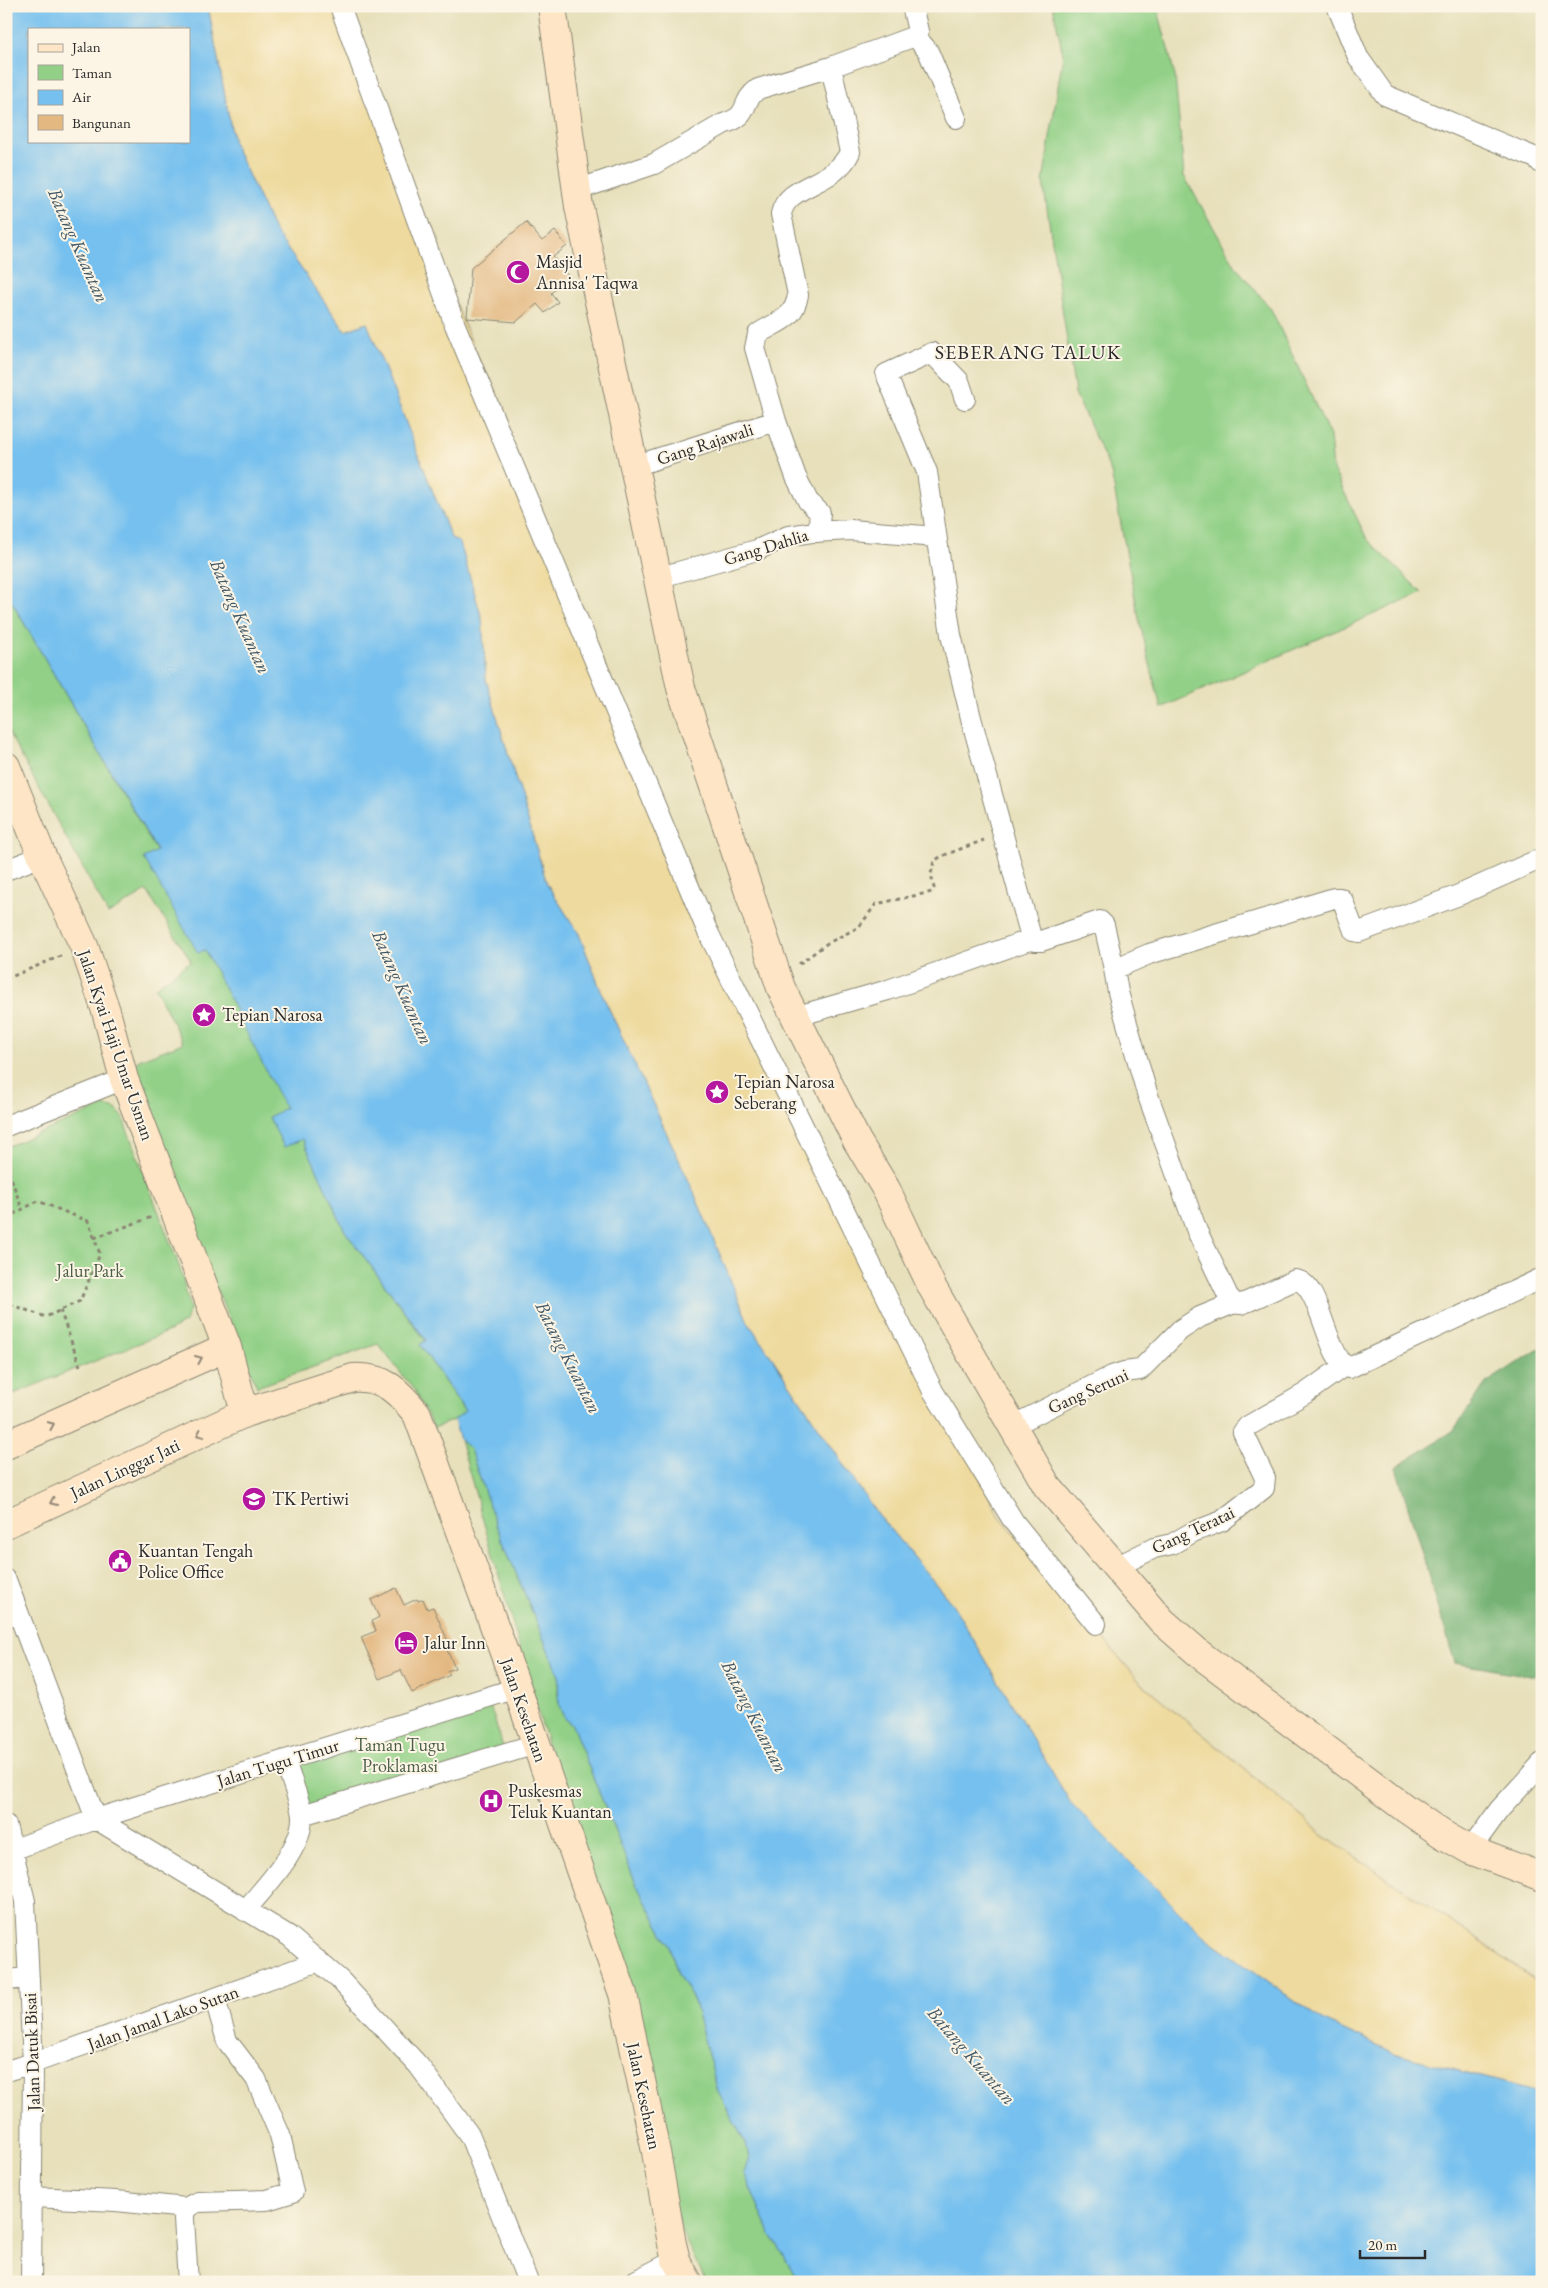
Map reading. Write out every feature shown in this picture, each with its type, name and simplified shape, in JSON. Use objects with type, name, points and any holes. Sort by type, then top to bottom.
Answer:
[{"type":"street","points":[[340,6],[455,325],[707,930],[933,1391],[1014,1522],[1096,1624]]},
{"type":"street","points":[[552,6],[577,190],[681,688],[777,977],[794,1017],[857,1141],[886,1189],[932,1287],[1047,1486],[1162,1621],[1202,1656],[1406,1809],[1470,1850],[1542,1876]]},
{"type":"street","points":[[577,190],[654,164],[723,124],[735,121],[744,112],[749,96],[758,90],[831,67],[915,36],[918,31],[912,6]]},
{"type":"street","points":[[1337,6],[1358,57],[1385,95],[1536,158],[1542,164]]},
{"type":"street","points":[[915,36],[928,51],[956,118]]},
{"type":"street","points":[[818,532],[820,513],[808,501],[796,477],[776,421],[755,348],[758,334],[784,319],[793,311],[798,295],[782,214],[783,204],[794,193],[837,171],[850,152],[831,67]]},
{"type":"street","points":[[965,398],[959,381],[932,353],[886,374],[927,472],[951,635],[971,718],[1032,939]]},
{"type":"street","name":"Gang Rajawali","points":[[634,466],[776,421]]},
{"type":"street","name":"Gang Dahlia","points":[[658,578],[757,550],[788,536],[851,530],[936,537]]},
{"type":"street","name":"Jalan Kyai Haji Umar Usman","points":[[6,766],[42,856],[84,946],[106,1011],[124,1079],[227,1347],[244,1413]]},
{"type":"street","points":[[6,870],[42,856]]},
{"type":"street","points":[[1114,969],[1150,954],[1336,898],[1343,901],[1354,931],[1359,932],[1459,895],[1542,858]]},
{"type":"street","points":[[794,1017],[888,990],[1032,939],[1041,941],[1096,920],[1100,921],[1104,925],[1118,992],[1150,1102],[1196,1232],[1228,1296],[1234,1303]]},
{"type":"street","points":[[6,1126],[124,1079]]},
{"type":"street","points":[[1344,1366],[1353,1368],[1542,1278]]},
{"type":"street","name":"Gang Seruni","points":[[1012,1426],[1112,1376],[1140,1370],[1180,1330],[1200,1317],[1234,1303],[1240,1304],[1248,1301],[1295,1280],[1300,1280],[1306,1285],[1318,1307],[1337,1357],[1344,1366]]},
{"type":"street","points":[[6,1445],[227,1347]]},
{"type":"street","name":"Gang Teratai","points":[[1116,1567],[1154,1548],[1172,1544],[1193,1532],[1222,1521],[1254,1498],[1264,1488],[1265,1478],[1243,1432],[1248,1426],[1306,1393],[1344,1366]]},
{"type":"street","name":"Jalan Kesehatan","points":[[244,1413],[353,1378],[373,1378],[395,1390],[417,1414],[536,1744],[622,1994],[682,2271]]},
{"type":"street","name":"Jalan Linggar Jati","points":[[6,1524],[244,1413]]},
{"type":"street","points":[[6,1580],[96,1819],[289,1936],[340,1980],[419,2066],[470,2136],[528,2282]]},
{"type":"street","name":"Jalan Tugu Timur","points":[[12,1850],[96,1819],[516,1688]]},
{"type":"street","points":[[302,1815],[536,1744]]},
{"type":"street","points":[[246,1911],[288,1855],[299,1836],[302,1815],[285,1760]]},
{"type":"street","points":[[1470,1850],[1499,1810],[1542,1763]]},
{"type":"street","name":"Jalan Datuk Bisai","points":[[6,1825],[25,1901],[33,2063],[31,2282]]},
{"type":"street","name":"Jalan Jamal Lako Sutan","points":[[6,2071],[319,1961]]},
{"type":"street","points":[[6,1980],[29,1978]]},
{"type":"street","points":[[32,2197],[116,2201],[186,2208],[198,2202],[266,2200],[293,2192],[280,2135],[256,2078],[227,2041],[215,1999]]},
{"type":"street","points":[[186,2208],[184,2238],[188,2282]]},
{"type":"street","points":[[633,2282],[682,2271]]},
{"type":"path","points":[[777,977],[798,966],[826,944],[859,927],[876,904],[932,892],[934,888],[932,867],[934,861],[942,856],[1003,832]]},
{"type":"path","points":[[6,979],[84,946]]},
{"type":"path","points":[[6,1164],[22,1208]]},
{"type":"path","points":[[6,1218],[38,1201],[88,1221],[100,1254],[80,1301],[46,1317],[6,1303]]},
{"type":"path","points":[[94,1238],[174,1209]]},
{"type":"path","points":[[60,1310],[80,1366]]},
{"type":"green space","points":[[1053,6],[1157,6],[1175,76],[1184,176],[1236,267],[1271,309],[1330,436],[1333,469],[1367,539],[1422,593],[1161,708],[1140,624],[1111,472],[1075,393],[1043,182],[1063,55]]},
{"type":"green space","name":"Tepian Narosa","points":[[6,592],[157,852],[144,858],[205,949],[286,1108],[269,1117],[284,1146],[303,1139],[345,1231],[426,1341],[420,1345],[465,1412],[454,1420],[434,1428],[414,1390],[378,1344],[257,1387],[191,1227],[131,1067],[139,1060],[183,1043],[155,987],[191,961],[147,891],[108,914],[6,728]]},
{"type":"green space","name":"Jalur Park","points":[[104,1106],[116,1109],[122,1116],[181,1271],[190,1309],[186,1322],[167,1332],[6,1397],[6,1147]]},
{"type":"green space","points":[[1542,1347],[1542,1678],[1455,1663],[1396,1467],[1453,1431],[1486,1383]]},
{"type":"green space","points":[[460,1440],[470,1449],[496,1525],[559,1676],[558,1697],[560,1709],[572,1725],[637,1886],[670,1946],[678,1974],[694,2001],[718,2092],[746,2144],[749,2158],[744,2173],[770,2233],[799,2282],[706,2282],[681,2231],[545,1736]]},
{"type":"green space","name":"Taman Tugu Proklamasi","points":[[489,1702],[504,1750],[310,1809],[296,1761]]},
{"type":"sand","name":"Tepian Narosa Seberang","points":[[208,6],[333,6],[739,992],[998,1514],[1139,1681],[1321,1833],[1542,1984],[1542,2093],[1399,2055],[1324,2021],[1203,1935],[1070,1802],[953,1605],[874,1510],[748,1322],[692,1188],[603,996],[579,934],[547,884],[486,680],[482,619],[460,544],[451,538],[367,323],[345,331],[274,230],[234,144]]},
{"type":"water","name":"Batang Kuantan","points":[[6,6],[208,6],[234,144],[274,230],[345,331],[367,323],[451,538],[460,543],[482,619],[486,680],[547,884],[579,934],[603,996],[692,1188],[748,1322],[874,1510],[953,1605],[1070,1802],[1203,1935],[1324,2021],[1399,2055],[1542,2093],[1542,2282],[799,2282],[770,2233],[744,2173],[749,2158],[746,2144],[718,2092],[694,2001],[678,1974],[670,1946],[637,1886],[572,1725],[563,1715],[558,1697],[559,1676],[496,1525],[470,1449],[460,1440],[454,1420],[465,1411],[420,1345],[426,1340],[345,1231],[303,1139],[284,1147],[269,1117],[285,1108],[205,950],[198,953],[144,858],[157,851],[6,592]]},
{"type":"building","name":"Masjid Annisa' Taqwa","points":[[526,222],[542,241],[555,231],[567,246],[553,257],[569,277],[551,293],[558,302],[545,313],[537,304],[516,322],[467,318],[471,268]]},
{"type":"building","name":"Jalur Inn","points":[[396,1588],[404,1605],[417,1599],[418,1601],[423,1599],[427,1609],[433,1607],[451,1648],[447,1650],[455,1668],[447,1671],[450,1675],[412,1693],[401,1670],[379,1679],[361,1637],[376,1631],[372,1621],[379,1617],[371,1600]]},
{"type":"place","name":"Masjid Annisa' Taqwa","points":[[518,272]]},
{"type":"place","name":"Tepian Narosa","points":[[204,1015]]},
{"type":"place","name":"Tepian Narosa Seberang","points":[[717,1092]]},
{"type":"place","name":"TK Pertiwi","points":[[254,1499]]},
{"type":"place","name":"Kuantan Tengah Police Office","points":[[120,1561]]},
{"type":"place","name":"Jalur Inn","points":[[406,1643]]},
{"type":"place","name":"Puskesmas Teluk Kuantan","points":[[491,1801]]},
{"type":"district","name":"SEBERANG TALUK","points":[[1028,352]]}]
